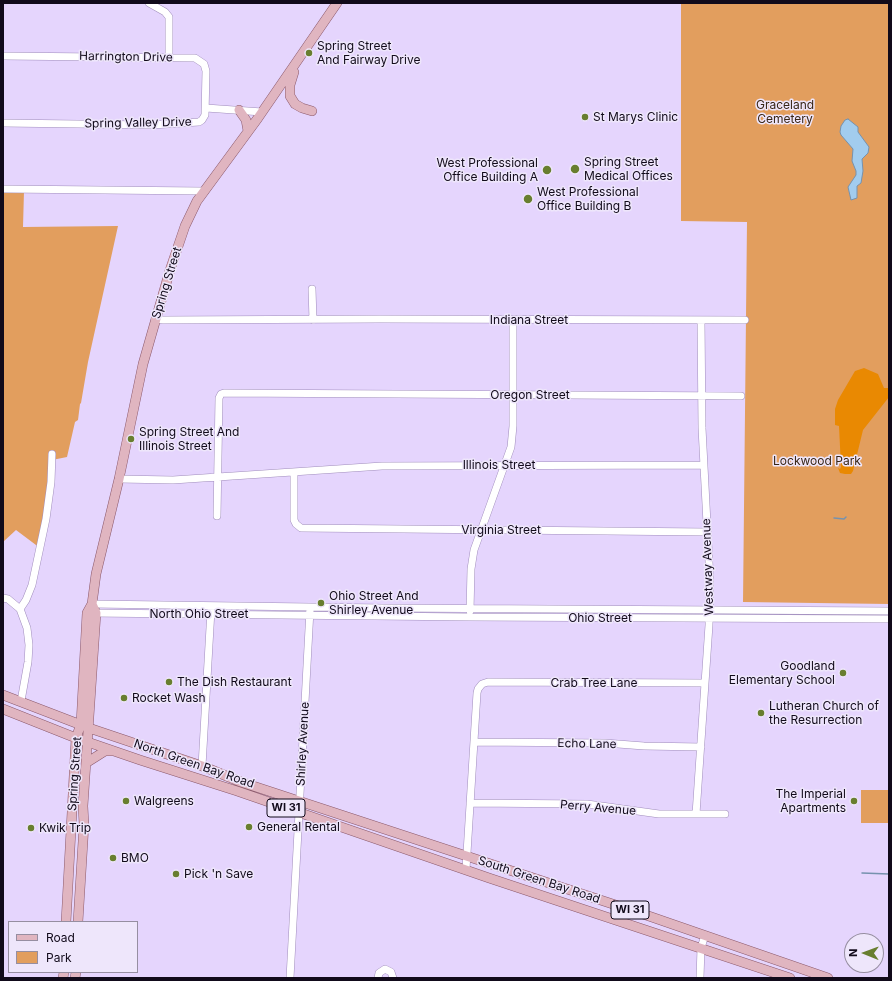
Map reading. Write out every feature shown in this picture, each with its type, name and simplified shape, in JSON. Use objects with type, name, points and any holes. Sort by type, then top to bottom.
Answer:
[{"type":"main road","name":"Spring Street","points":[[78,921],[84,825],[83,806],[88,741],[85,726],[92,604],[96,574],[143,364],[155,319],[190,213],[203,191],[262,112],[337,3]]},
{"type":"main road","points":[[300,57],[290,85],[290,96],[295,104],[302,108],[312,110]]},
{"type":"main road","points":[[239,110],[246,120],[248,131]]},
{"type":"main road","name":"North Green Bay Road","points":[[3,695],[85,726],[202,766],[241,782],[432,844]]},
{"type":"main road","name":"North Green Bay Road","points":[[3,709],[76,738],[431,858]]},
{"type":"main road","name":"Spring Street","points":[[66,921],[76,738],[85,726]]},
{"type":"main road","points":[[86,763],[104,751],[116,751]]},
{"type":"main road","points":[[162,766],[195,768],[202,766]]},
{"type":"main road","points":[[203,781],[213,779],[241,782]]},
{"type":"main road","name":"South Green Bay Road","points":[[432,844],[828,978]]},
{"type":"main road","name":"South Green Bay Road","points":[[431,858],[790,978]]},
{"type":"street","points":[[151,4],[165,12],[169,18],[169,58]]},
{"type":"street","name":"Harrington Drive","points":[[3,56],[194,58],[204,64],[206,71],[206,108]]},
{"type":"street","name":"Spring Valley Drive","points":[[3,123],[152,125],[196,122],[204,118],[206,108],[262,112]]},
{"type":"street","points":[[3,189],[203,191]]},
{"type":"street","points":[[312,289],[313,320]]},
{"type":"street","name":"Indiana Street","points":[[155,319],[745,320]]},
{"type":"street","points":[[470,617],[472,560],[481,530],[510,453],[512,436],[512,320]]},
{"type":"street","name":"Westway Avenue","points":[[696,814],[709,618],[710,581],[704,465],[702,320]]},
{"type":"street","name":"Oregon Street","points":[[218,477],[219,398],[221,394],[226,393],[740,396]]},
{"type":"street","points":[[20,609],[26,600],[32,585],[46,519],[51,482],[52,454]]},
{"type":"street","name":"Illinois Street","points":[[118,479],[173,480],[382,466],[704,465]]},
{"type":"street","name":"Virginia Street","points":[[294,472],[294,520],[296,525],[301,528],[707,532]]},
{"type":"street","points":[[217,516],[218,477]]},
{"type":"street","points":[[3,598],[8,599],[20,609],[27,628],[29,645],[28,662],[21,701]]},
{"type":"street","name":"North Ohio Street","points":[[92,604],[310,606]]},
{"type":"street","points":[[124,614],[125,604]]},
{"type":"street","points":[[152,605],[153,614]]},
{"type":"street","points":[[202,766],[212,605]]},
{"type":"street","name":"Ohio Street","points":[[310,606],[370,608],[889,611]]},
{"type":"street","name":"Shirley Avenue","points":[[290,978],[310,606]]},
{"type":"street","points":[[369,616],[370,608]]},
{"type":"street","points":[[420,608],[420,616]]},
{"type":"street","points":[[550,618],[551,608]]},
{"type":"street","points":[[622,609],[622,618]]},
{"type":"street","points":[[871,619],[872,611]]},
{"type":"street","name":"North Ohio Street","points":[[91,613],[310,615]]},
{"type":"street","name":"Ohio Street","points":[[310,615],[550,618],[889,619]]},
{"type":"street","name":"Crab Tree Lane","points":[[474,742],[477,693],[479,686],[483,683],[705,684]]},
{"type":"street","points":[[466,869],[474,742]]},
{"type":"street","name":"Echo Lane","points":[[474,742],[605,743],[644,746],[701,747]]},
{"type":"street","name":"Perry Avenue","points":[[470,803],[587,804],[659,814],[725,814]]},
{"type":"street","points":[[700,978],[701,948],[704,936]]},
{"type":"street","points":[[378,978],[380,973],[385,969],[391,972],[393,978]]},
{"type":"green space","points":[[681,3],[889,3],[889,604],[743,602],[747,222],[681,221]]},
{"type":"green space","points":[[3,191],[24,191],[23,227],[118,226],[88,362],[78,420],[75,422],[67,457],[52,460],[40,548],[16,530],[3,542]]},
{"type":"green space","points":[[861,790],[889,790],[889,823],[861,823]]},
{"type":"shaded area","points":[[864,368],[878,374],[884,388],[889,388],[889,397],[863,430],[853,471],[851,474],[840,473],[838,468],[840,469],[841,467],[839,426],[835,425],[835,409],[838,400],[855,371]]},
{"type":"water","points":[[848,119],[858,127],[858,132],[869,147],[868,153],[862,159],[863,171],[861,183],[857,186],[857,198],[851,200],[848,187],[856,175],[852,161],[853,149],[840,132],[841,126],[845,120]]},
{"type":"waterway","points":[[834,518],[844,519],[846,517]]},
{"type":"waterway","points":[[862,873],[889,874]]},
{"type":"place","name":"Spring Street And Fairway Drive","points":[[309,53]]},
{"type":"place","name":"St Marys Clinic","points":[[585,117]]},
{"type":"place","name":"Spring Street Medical Offices","points":[[575,169]]},
{"type":"place","name":"West Professional Office Building A","points":[[547,170]]},
{"type":"place","name":"West Professional Office Building B","points":[[528,199]]},
{"type":"place","name":"Spring Street And Illinois Street","points":[[131,439]]},
{"type":"place","name":"Ohio Street And Shirley Avenue","points":[[321,603]]},
{"type":"place","name":"Goodland Elementary School","points":[[843,673]]},
{"type":"place","name":"The Dish Restaurant","points":[[169,682]]},
{"type":"place","name":"Rocket Wash","points":[[124,698]]},
{"type":"place","name":"Lutheran Church of the Resurrection","points":[[761,713]]},
{"type":"place","name":"Walgreens","points":[[126,801]]},
{"type":"place","name":"The Imperial Apartments","points":[[854,801]]},
{"type":"place","name":"General Rental","points":[[249,827]]},
{"type":"place","name":"Kwik Trip","points":[[31,828]]},
{"type":"place","name":"BMO","points":[[113,858]]},
{"type":"place","name":"Pick 'n Save","points":[[176,874]]},
{"type":"park label","name":"Graceland Cemetery","points":[[785,112]]},
{"type":"park label","name":"Lockwood Park","points":[[817,461]]}]
